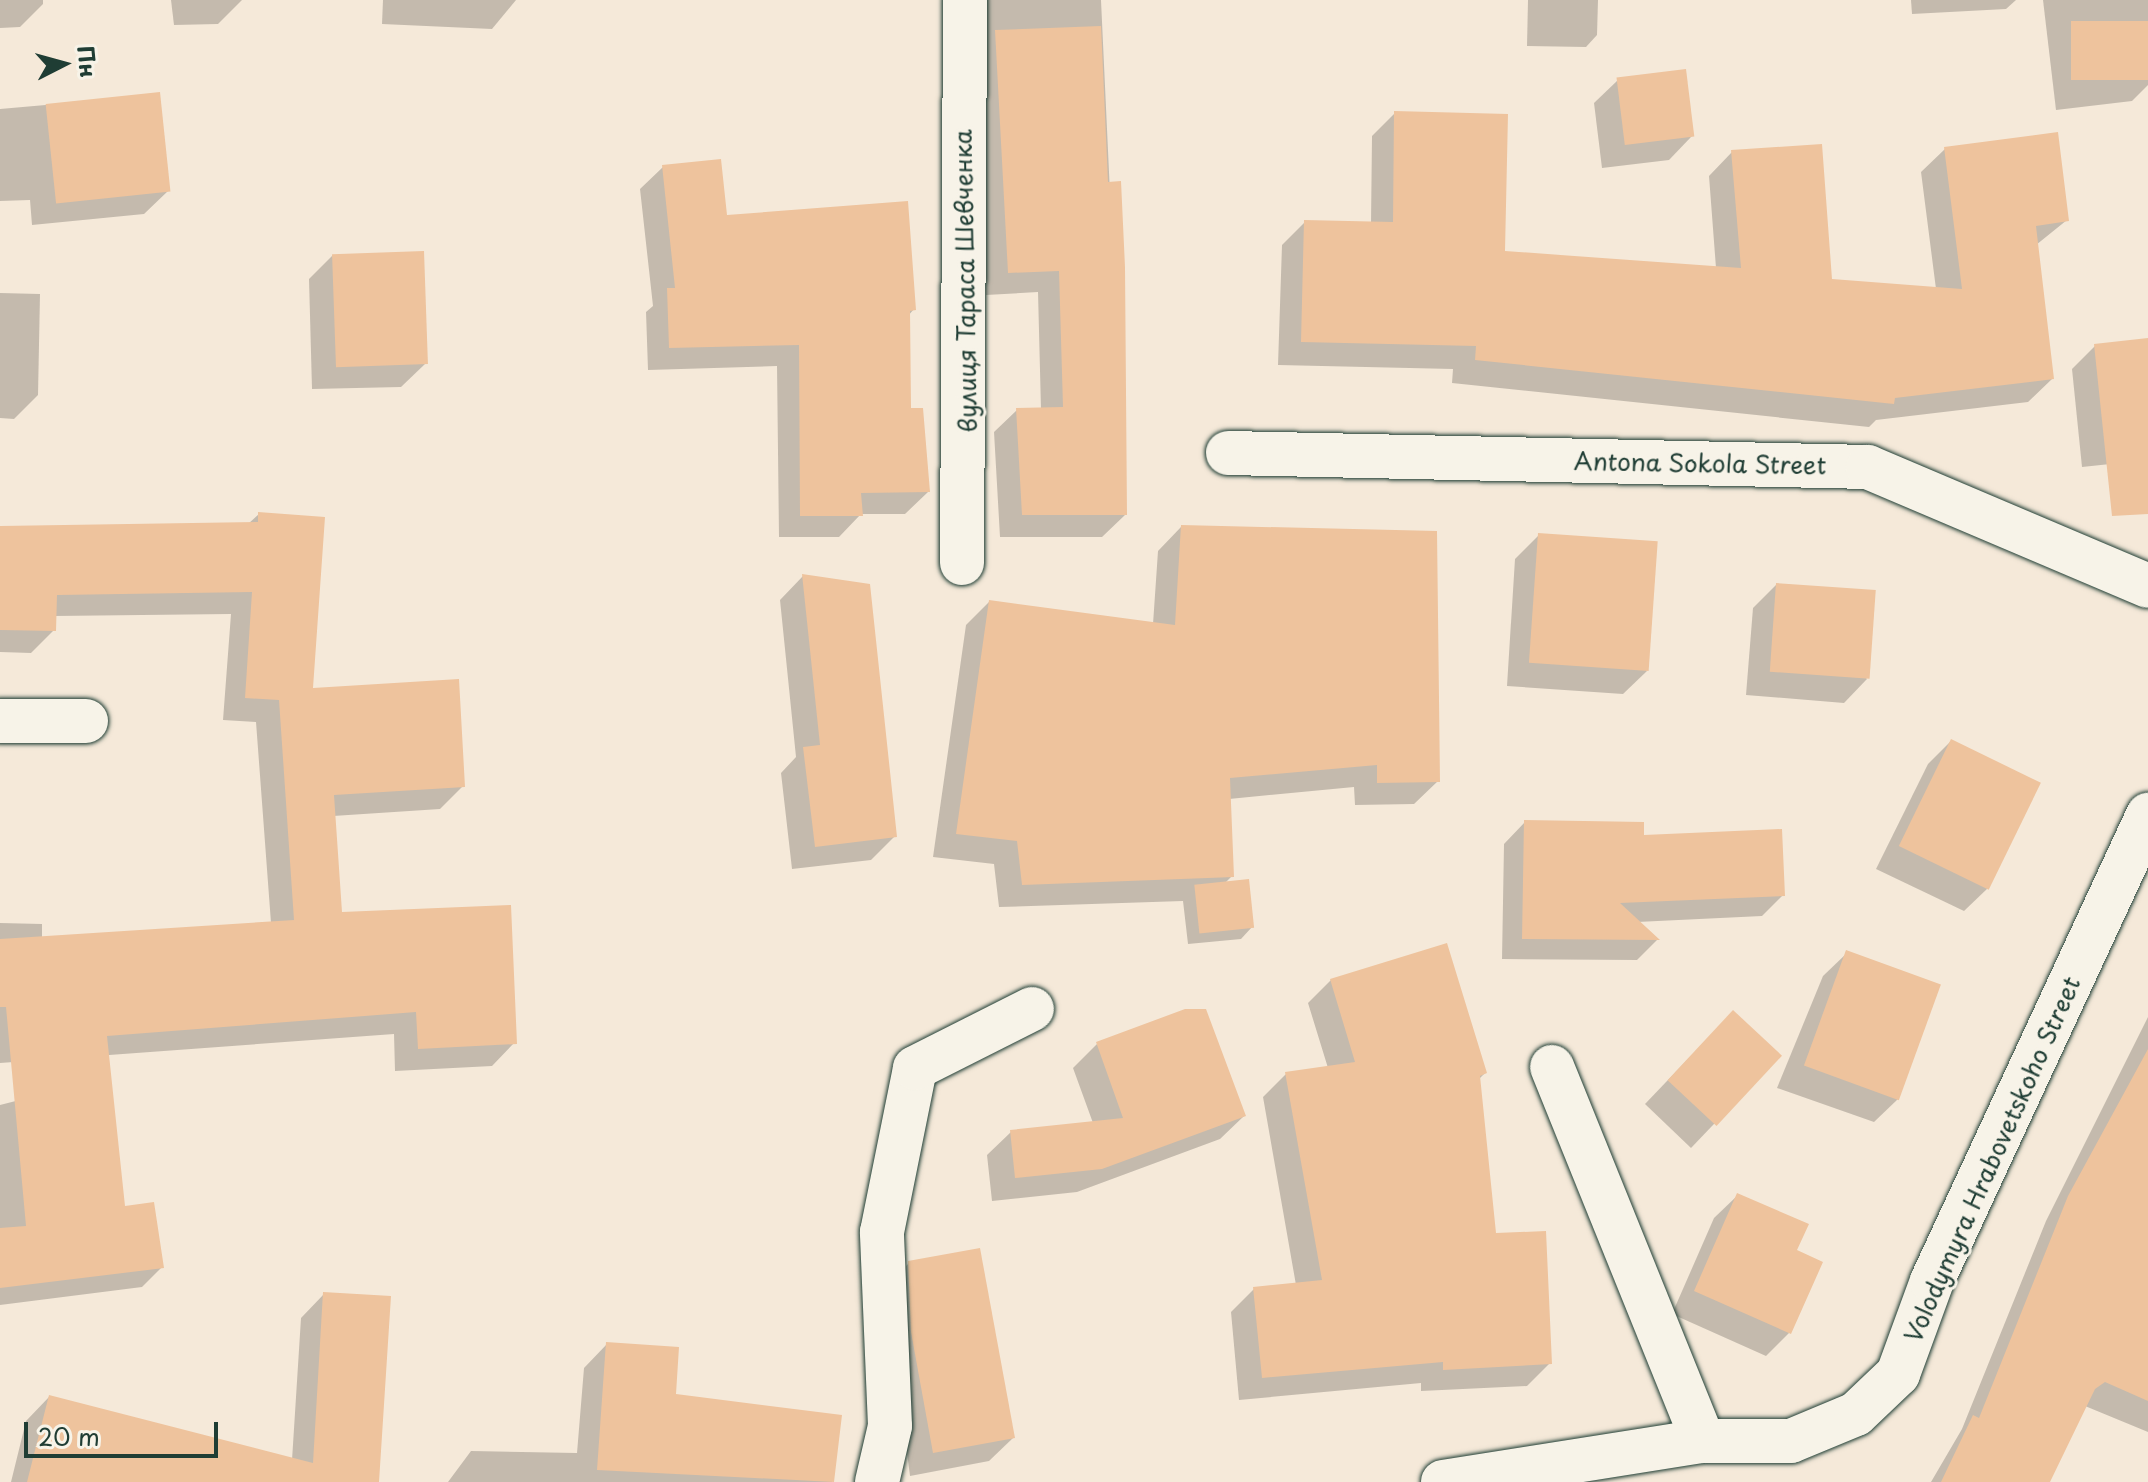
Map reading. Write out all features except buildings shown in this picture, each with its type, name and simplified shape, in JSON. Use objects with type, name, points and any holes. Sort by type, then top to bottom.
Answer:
[{"type":"street","name":"вулиця Тараса Шевченка","points":[[962,563],[965,0]]},
{"type":"street","name":"Antona Sokola Street","points":[[1228,453],[1868,467],[2148,586]]},
{"type":"street","points":[[0,721],[86,721]]},
{"type":"street","name":"Volodymyra Hrabovetskoho Street","points":[[1443,1482],[1703,1441],[1791,1441],[1856,1414],[1898,1374],[1932,1281],[2148,815]]},
{"type":"street","points":[[877,1482],[890,1426],[882,1232],[915,1068],[1032,1009]]},
{"type":"street","points":[[1552,1067],[1703,1441]]}]
